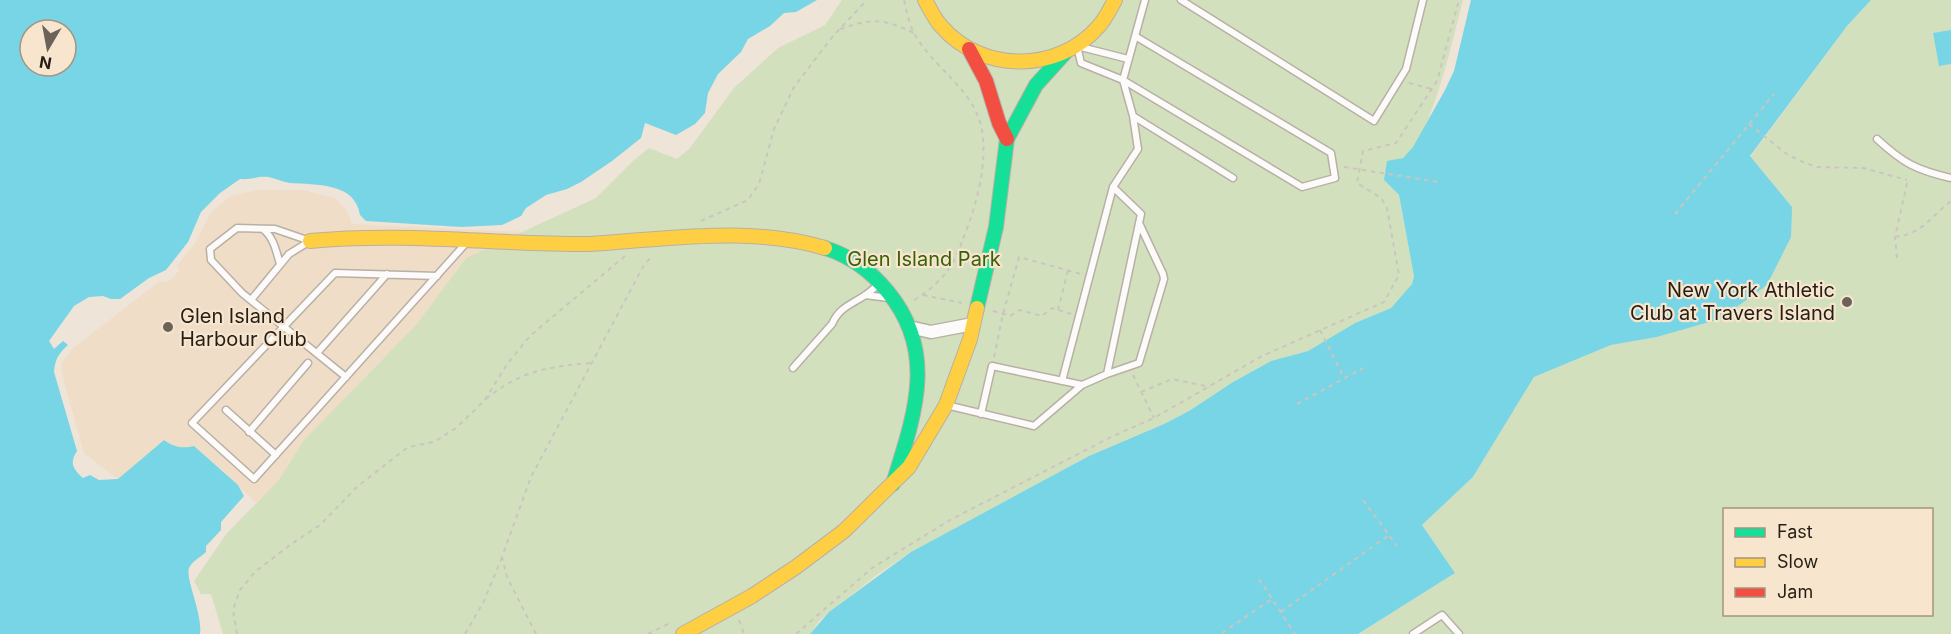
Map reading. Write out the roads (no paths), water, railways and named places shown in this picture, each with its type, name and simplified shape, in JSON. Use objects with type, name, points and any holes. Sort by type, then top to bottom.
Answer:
[{"type":"street","points":[[925,0],[942,28],[969,49],[990,58],[1021,63],[1051,58],[1071,50]]},
{"type":"street","points":[[683,634],[752,596],[796,567],[844,531],[909,467],[946,405],[974,324],[996,227],[1007,139],[1036,85],[1099,26],[1115,0]]},
{"type":"street","points":[[969,49],[986,81],[1007,139]]},
{"type":"street","points":[[310,241],[347,236],[580,244],[667,238],[757,237],[807,243],[845,256],[858,263],[881,282],[893,298],[909,327],[918,361],[918,384],[911,427],[893,484]]},
{"type":"street","points":[[909,327],[931,332],[974,324]]},
{"type":"lane","points":[[1062,381],[1113,187],[1138,148],[1133,116],[1123,80],[1145,0]]},
{"type":"lane","points":[[1181,0],[1374,121],[1406,69],[1423,0]]},
{"type":"lane","points":[[1071,50],[1081,63],[1123,80],[1302,187],[1335,178],[1331,153],[1135,36]]},
{"type":"lane","points":[[1071,50],[1128,59]]},
{"type":"lane","points":[[1133,116],[1233,178]]},
{"type":"lane","points":[[1877,139],[1911,166],[1928,173],[1951,178]]},
{"type":"lane","points":[[1107,374],[1141,214],[1113,187]]},
{"type":"lane","points":[[946,405],[1034,426],[1082,385],[1139,363],[1164,279],[1139,222]]},
{"type":"lane","points":[[310,241],[275,229],[237,228],[210,249],[211,260],[251,300],[346,377]]},
{"type":"lane","points":[[263,229],[275,244],[280,264]]},
{"type":"lane","points":[[437,276],[335,273],[192,423],[254,479],[276,455],[437,276],[470,239]]},
{"type":"lane","points":[[251,300],[289,254],[310,241]]},
{"type":"lane","points":[[316,353],[387,274]]},
{"type":"lane","points":[[793,368],[843,308],[881,282]]},
{"type":"lane","points":[[865,295],[893,298]]},
{"type":"lane","points":[[249,432],[308,363]]},
{"type":"lane","points":[[981,414],[992,366],[1082,385]]},
{"type":"lane","points":[[226,410],[276,455]]},
{"type":"lane","points":[[1413,634],[1442,615],[1459,634]]},
{"type":"water","points":[[0,0],[817,0],[796,12],[784,13],[770,26],[748,39],[741,52],[718,74],[708,93],[705,113],[695,124],[676,135],[645,123],[641,138],[612,161],[581,182],[546,195],[526,208],[521,216],[502,225],[461,227],[366,221],[360,215],[357,204],[351,196],[333,187],[290,183],[268,177],[240,179],[220,193],[201,212],[188,242],[166,270],[149,278],[120,299],[103,296],[89,297],[74,306],[49,341],[54,349],[63,341],[68,345],[58,357],[54,372],[77,451],[73,466],[77,472],[83,478],[90,475],[99,480],[118,479],[164,440],[178,447],[194,446],[238,485],[244,496],[221,522],[221,530],[206,546],[206,552],[189,568],[189,580],[199,617],[200,634],[0,634]]},
{"type":"water","points":[[1471,0],[1871,0],[1847,26],[1750,156],[1792,207],[1791,237],[1767,285],[1720,319],[1657,337],[1611,345],[1534,377],[1473,477],[1422,525],[1455,573],[1358,634],[810,634],[829,612],[911,552],[1089,456],[1189,411],[1233,382],[1271,361],[1308,351],[1355,323],[1391,308],[1412,284],[1414,276],[1399,195],[1384,180],[1387,161],[1403,158],[1413,147],[1445,90],[1454,71]]},
{"type":"water","points":[[1951,30],[1951,64],[1939,66],[1933,33]]},
{"type":"place","name":"New York Athletic Club at Travers Island","points":[[1847,302]]},
{"type":"place","name":"Glen Island Harbour Club","points":[[168,327]]},
{"type":"park label","name":"Glen Island Park","points":[[924,259]]}]
